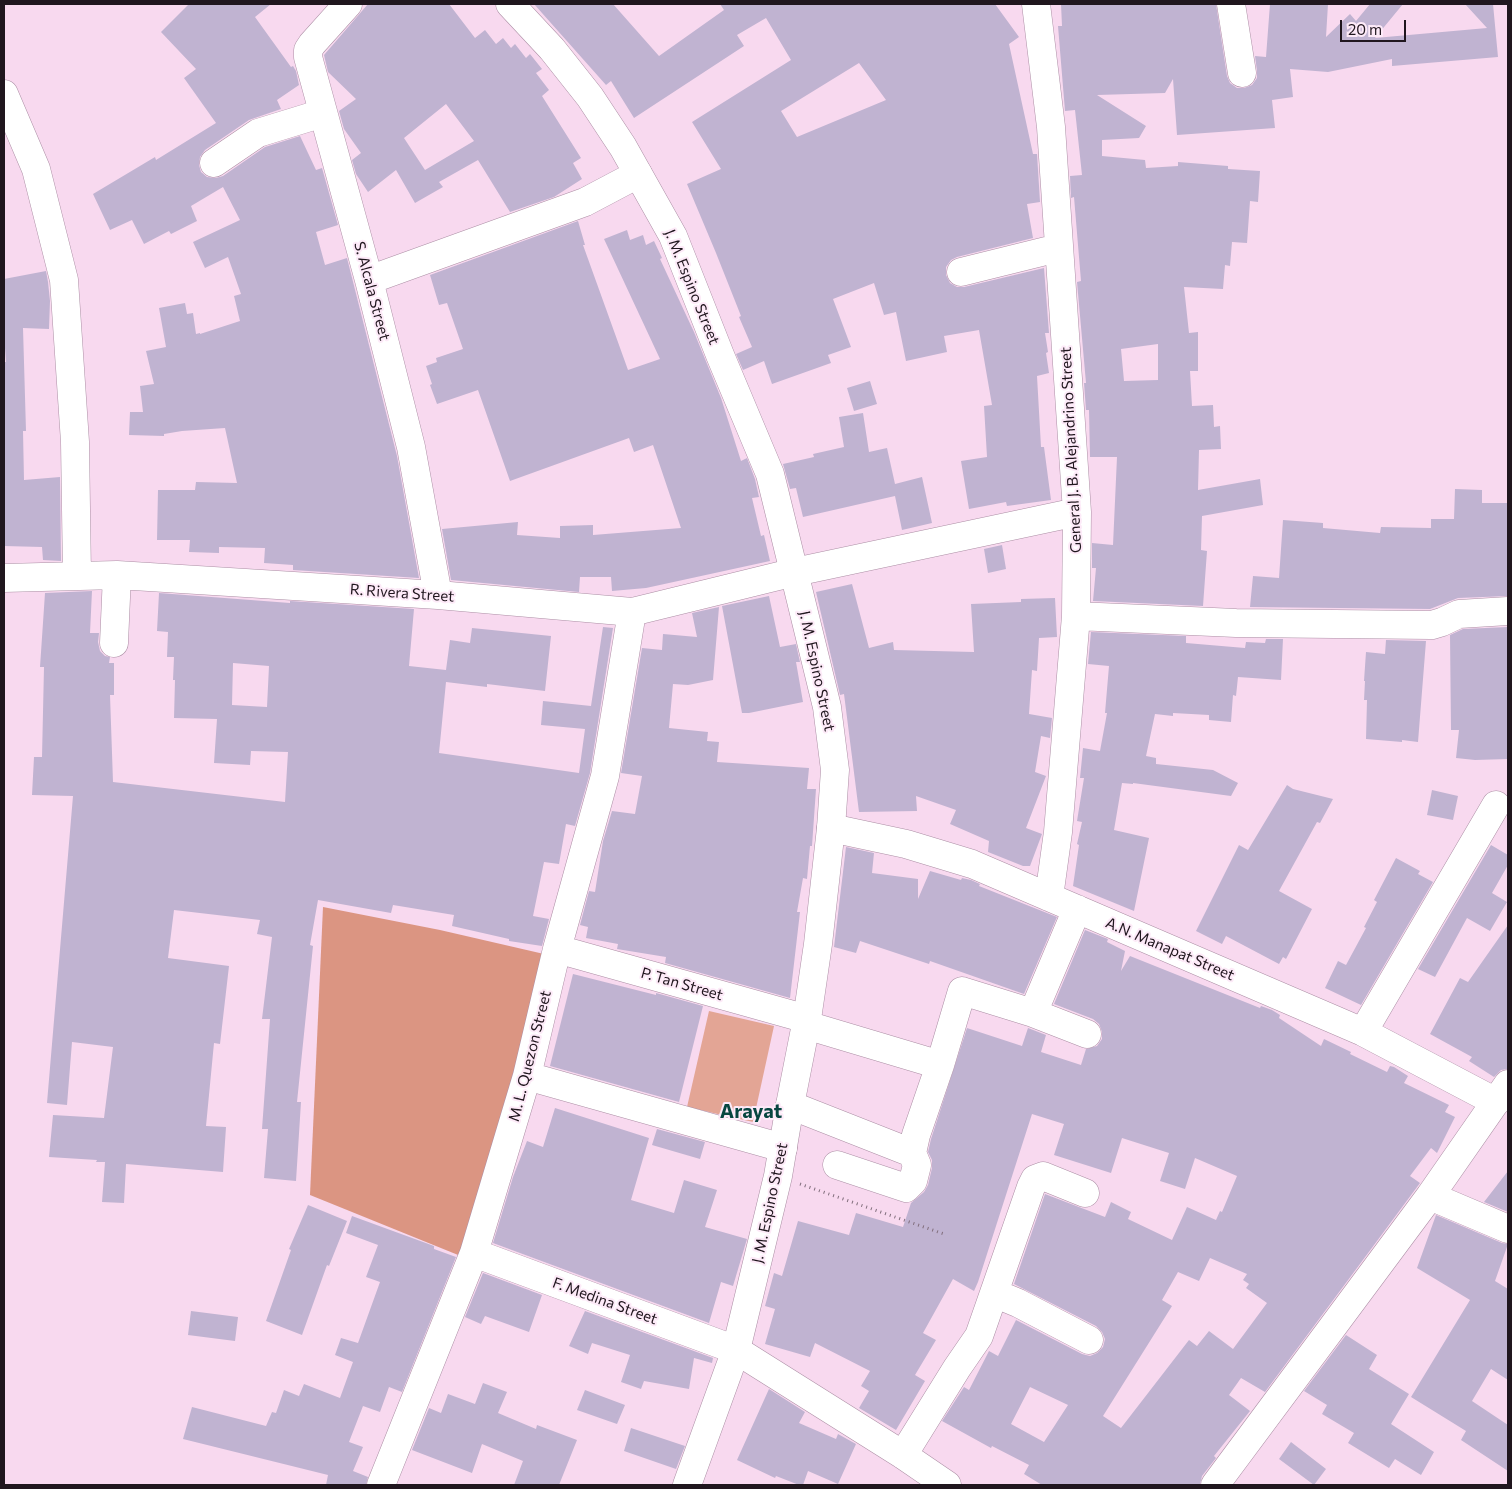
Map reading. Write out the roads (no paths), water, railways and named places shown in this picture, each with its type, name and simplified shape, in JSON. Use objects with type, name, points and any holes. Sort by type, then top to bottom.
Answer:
[{"type":"street","name":"S. Alcala Street","points":[[348,4],[312,44],[308,50],[308,57],[369,280],[411,446],[438,595]]},
{"type":"street","name":"J. M. Espino Street","points":[[510,4],[552,49],[590,97],[623,147],[673,236],[770,474],[827,706],[835,770],[831,828],[818,944],[807,1022],[778,1176],[736,1350],[686,1485]]},
{"type":"street","name":"General J. B. Alejandrino Street","points":[[1036,4],[1051,127],[1077,512],[1076,616],[1058,832],[1049,897]]},
{"type":"street","points":[[1231,4],[1242,73]]},
{"type":"street","points":[[4,94],[36,169],[64,280],[75,442],[77,576]]},
{"type":"street","points":[[214,163],[258,133],[323,113]]},
{"type":"street","points":[[369,280],[585,202],[638,174]]},
{"type":"street","points":[[961,272],[1058,248]]},
{"type":"street","name":"R. Rivera Street","points":[[4,578],[117,575],[438,595],[632,612],[795,572],[1077,512]]},
{"type":"street","points":[[114,643],[117,575]]},
{"type":"street","points":[[1076,616],[1236,623],[1432,625],[1459,614],[1508,610]]},
{"type":"street","name":"M. L. Quezon Street","points":[[381,1485],[474,1253],[527,1076],[557,949],[606,776],[632,612]]},
{"type":"street","points":[[1364,1032],[1496,805]]},
{"type":"street","name":"A.N. Manapat Street","points":[[831,828],[906,844],[972,864],[1502,1093]]},
{"type":"street","points":[[1033,1013],[1077,910]]},
{"type":"street","name":"P. Tan Street","points":[[557,949],[807,1022],[940,1065]]},
{"type":"street","points":[[838,1164],[906,1188],[913,1181],[916,1165],[912,1153],[916,1135],[940,1065],[962,991],[1033,1013],[1087,1034]]},
{"type":"street","points":[[527,1076],[783,1148]]},
{"type":"street","points":[[1215,1485],[1430,1196],[1502,1093]]},
{"type":"street","points":[[790,1105],[912,1153]]},
{"type":"street","points":[[903,1455],[979,1336],[1035,1179],[1043,1176],[1085,1193]]},
{"type":"street","points":[[1430,1196],[1508,1229]]},
{"type":"street","name":"F. Medina Street","points":[[474,1253],[736,1350],[903,1455],[947,1485]]},
{"type":"street","points":[[994,1293],[1018,1303],[1089,1340]]},
{"type":"district","name":"Arayat","points":[[751,1111]]}]
